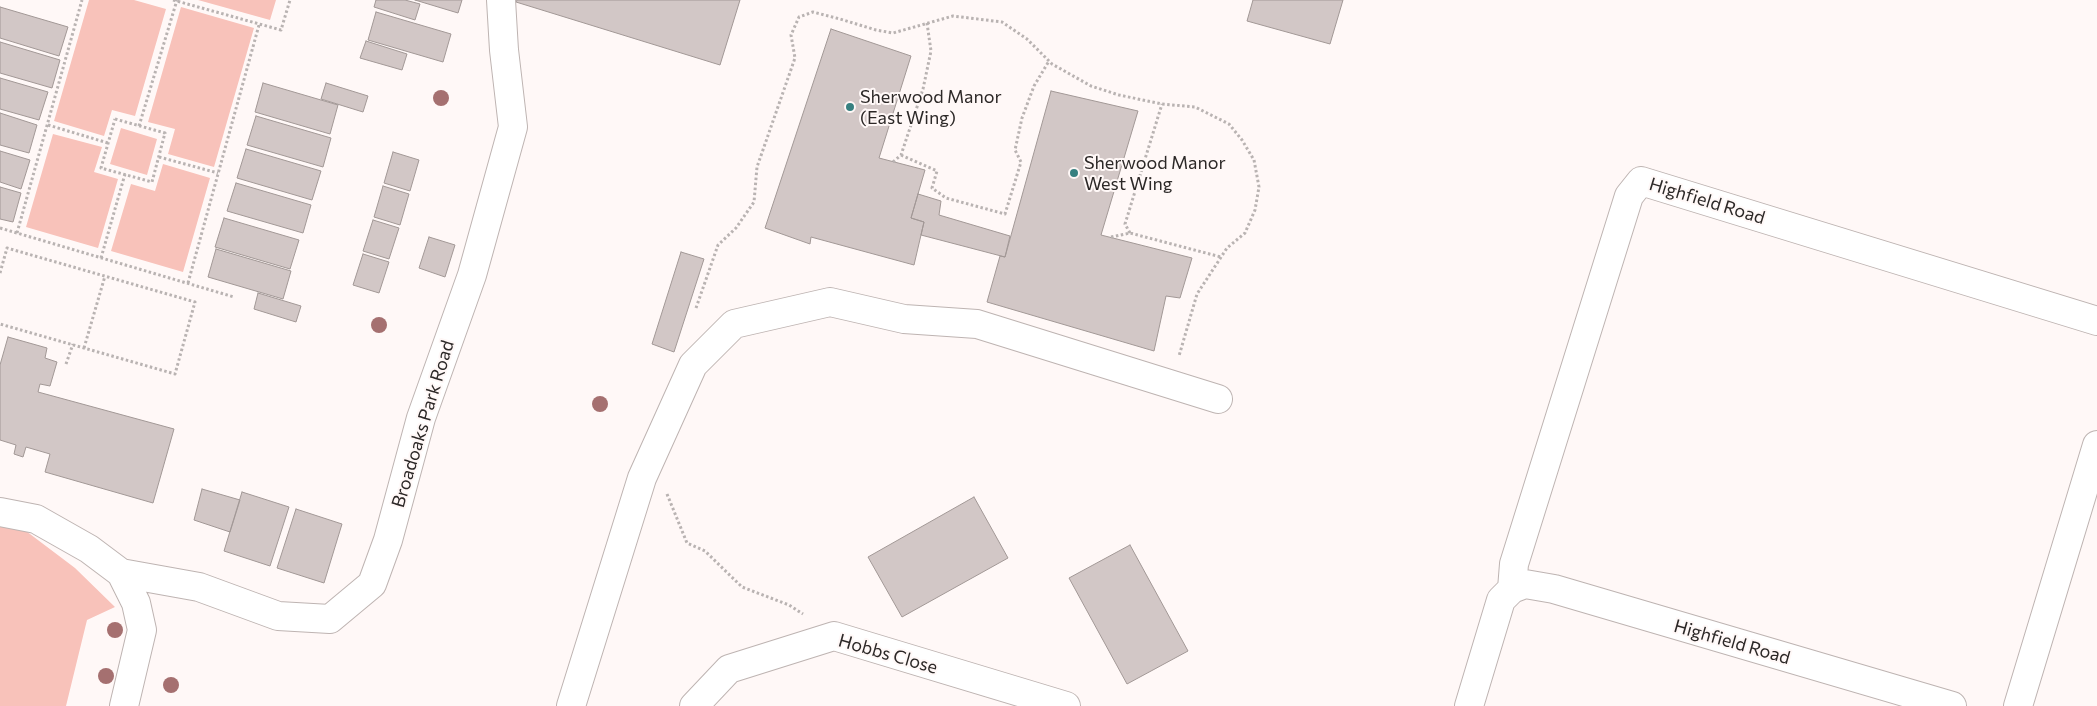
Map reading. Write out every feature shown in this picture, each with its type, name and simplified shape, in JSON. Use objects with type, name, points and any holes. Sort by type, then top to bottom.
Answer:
[{"type":"street","name":"Broadoaks Park Road","points":[[121,573],[199,587],[278,616],[330,619],[372,584],[388,540],[421,418],[472,275],[513,127],[504,50],[501,0]]},
{"type":"street","name":"Highfield Road","points":[[1512,589],[1514,564],[1626,205],[1629,196],[1641,181],[2097,321]]},
{"type":"street","points":[[570,706],[642,478],[693,365],[734,324],[830,302],[904,319],[977,324],[1218,399]]},
{"type":"street","points":[[2018,706],[2097,445]]},
{"type":"street","name":"Broadoaks Park Road","points":[[0,512],[36,519],[89,549],[121,573],[136,603],[142,630],[124,706]]},
{"type":"street","name":"Highfield Road","points":[[1469,706],[1501,600],[1512,589],[1526,584],[1554,590],[1952,706]]},
{"type":"street","name":"Hobbs Close","points":[[694,706],[729,669],[834,636],[1066,706]]},
{"type":"path","points":[[17,233],[82,0]]},
{"type":"path","points":[[139,126],[176,0],[281,30],[290,0]]},
{"type":"path","points":[[696,308],[718,245],[736,228],[754,202],[758,167],[795,58],[791,35],[799,17],[812,12],[893,33],[953,16],[1002,22],[1027,39],[1049,61],[1091,86],[1119,95],[1162,104],[1195,107],[1229,124],[1242,140],[1254,160],[1259,187],[1255,210],[1245,232],[1220,257],[1197,294],[1178,359]]},
{"type":"path","points":[[893,162],[901,155],[923,89],[932,51],[926,23]]},
{"type":"path","points":[[188,283],[259,25]]},
{"type":"path","points":[[901,155],[937,172],[932,188],[946,198],[1005,214],[1021,162],[1015,150],[1022,118],[1034,86],[1049,61]]},
{"type":"path","points":[[1130,232],[1125,224],[1162,104]]},
{"type":"path","points":[[114,119],[165,133],[152,182],[101,168],[108,143],[114,119]]},
{"type":"path","points":[[48,124],[108,143]]},
{"type":"path","points":[[158,158],[218,173]]},
{"type":"path","points":[[101,258],[125,174]]},
{"type":"path","points":[[0,228],[234,297]]},
{"type":"path","points":[[1111,238],[1130,232],[1220,257]]},
{"type":"path","points":[[0,273],[7,248],[195,302],[175,374],[0,324]]},
{"type":"path","points":[[84,348],[105,276]]},
{"type":"path","points":[[66,364],[73,344]]},
{"type":"path","points":[[642,478],[665,488],[687,543],[704,551],[742,587],[789,605],[834,636]]},
{"type":"shaded area","points":[[89,0],[134,0],[166,9],[135,116],[112,110],[104,136],[54,121]]},
{"type":"shaded area","points":[[198,0],[276,0],[270,20]]},
{"type":"shaded area","points":[[181,7],[254,28],[214,167],[168,154],[175,129],[148,122]]},
{"type":"shaded area","points":[[121,128],[157,139],[147,175],[110,164]]},
{"type":"shaded area","points":[[53,134],[102,147],[94,172],[118,179],[98,248],[26,227]]},
{"type":"shaded area","points":[[163,164],[210,178],[183,272],[111,251],[131,184],[155,191]]},
{"type":"shaded area","points":[[0,525],[26,531],[75,568],[115,607],[87,620],[66,706],[0,706]]},
{"type":"building","points":[[376,0],[405,0],[420,4],[415,20],[374,7]]},
{"type":"building","points":[[415,0],[462,0],[458,13]]},
{"type":"building","points":[[517,0],[740,0],[720,65],[516,2]]},
{"type":"building","points":[[1253,0],[1343,0],[1330,44],[1247,21]]},
{"type":"building","points":[[0,7],[68,27],[59,56],[0,38]]},
{"type":"building","points":[[376,12],[451,34],[443,62],[368,40]]},
{"type":"building","name":"Sherwood Manor (East Wing)","points":[[831,29],[911,56],[879,158],[925,170],[911,218],[924,222],[914,265],[811,237],[810,244],[765,228]]},
{"type":"building","points":[[366,41],[407,54],[402,70],[360,58]]},
{"type":"building","points":[[0,42],[60,60],[52,88],[0,73]]},
{"type":"building","points":[[0,78],[48,92],[39,120],[0,109]]},
{"type":"building","points":[[263,83],[338,105],[330,134],[255,112]]},
{"type":"building","points":[[326,83],[368,96],[363,112],[321,99]]},
{"type":"building","name":"Sherwood Manor West Wing","points":[[1051,91],[1138,111],[1101,235],[1192,258],[1180,298],[1166,296],[1154,351],[987,302],[1000,256],[1005,257]]},
{"type":"building","points":[[0,113],[37,125],[29,153],[0,145]]},
{"type":"building","points":[[256,116],[331,138],[323,167],[247,145]]},
{"type":"building","points":[[246,149],[321,171],[312,200],[237,178]]},
{"type":"building","points":[[0,151],[30,160],[21,189],[0,182]]},
{"type":"building","points":[[393,152],[419,160],[410,191],[384,183]]},
{"type":"building","points":[[236,183],[311,205],[303,233],[227,211]]},
{"type":"building","points":[[383,186],[409,194],[400,225],[374,217]]},
{"type":"building","points":[[0,187],[21,193],[13,222],[0,219]]},
{"type":"building","points":[[918,194],[941,201],[939,215],[1010,236],[1005,257],[921,235],[924,222],[911,218]]},
{"type":"building","points":[[224,218],[299,240],[290,269],[215,247]]},
{"type":"building","points":[[373,220],[399,228],[389,259],[363,251]]},
{"type":"building","points":[[429,237],[455,245],[445,277],[419,268]]},
{"type":"building","points":[[216,249],[291,271],[283,299],[208,277]]},
{"type":"building","points":[[681,252],[704,259],[674,352],[652,344]]},
{"type":"building","points":[[363,254],[389,262],[379,293],[353,285]]},
{"type":"building","points":[[258,293],[301,306],[296,322],[254,309]]},
{"type":"building","points":[[8,337],[47,348],[45,358],[57,362],[50,386],[40,384],[38,392],[174,429],[153,503],[45,472],[50,454],[26,447],[23,457],[14,454],[16,445],[0,440],[0,365]]},
{"type":"building","points":[[202,489],[240,500],[230,532],[194,520]]},
{"type":"building","points":[[242,492],[289,507],[270,566],[224,551]]},
{"type":"building","points":[[974,497],[1008,558],[902,617],[868,557]]},
{"type":"building","points":[[296,509],[342,524],[324,583],[277,568]]},
{"type":"building","points":[[1130,545],[1188,651],[1127,684],[1069,578]]},
{"type":"place","name":"Sherwood Manor (East Wing)","points":[[850,107]]},
{"type":"place","name":"Sherwood Manor West Wing","points":[[1074,173]]}]
